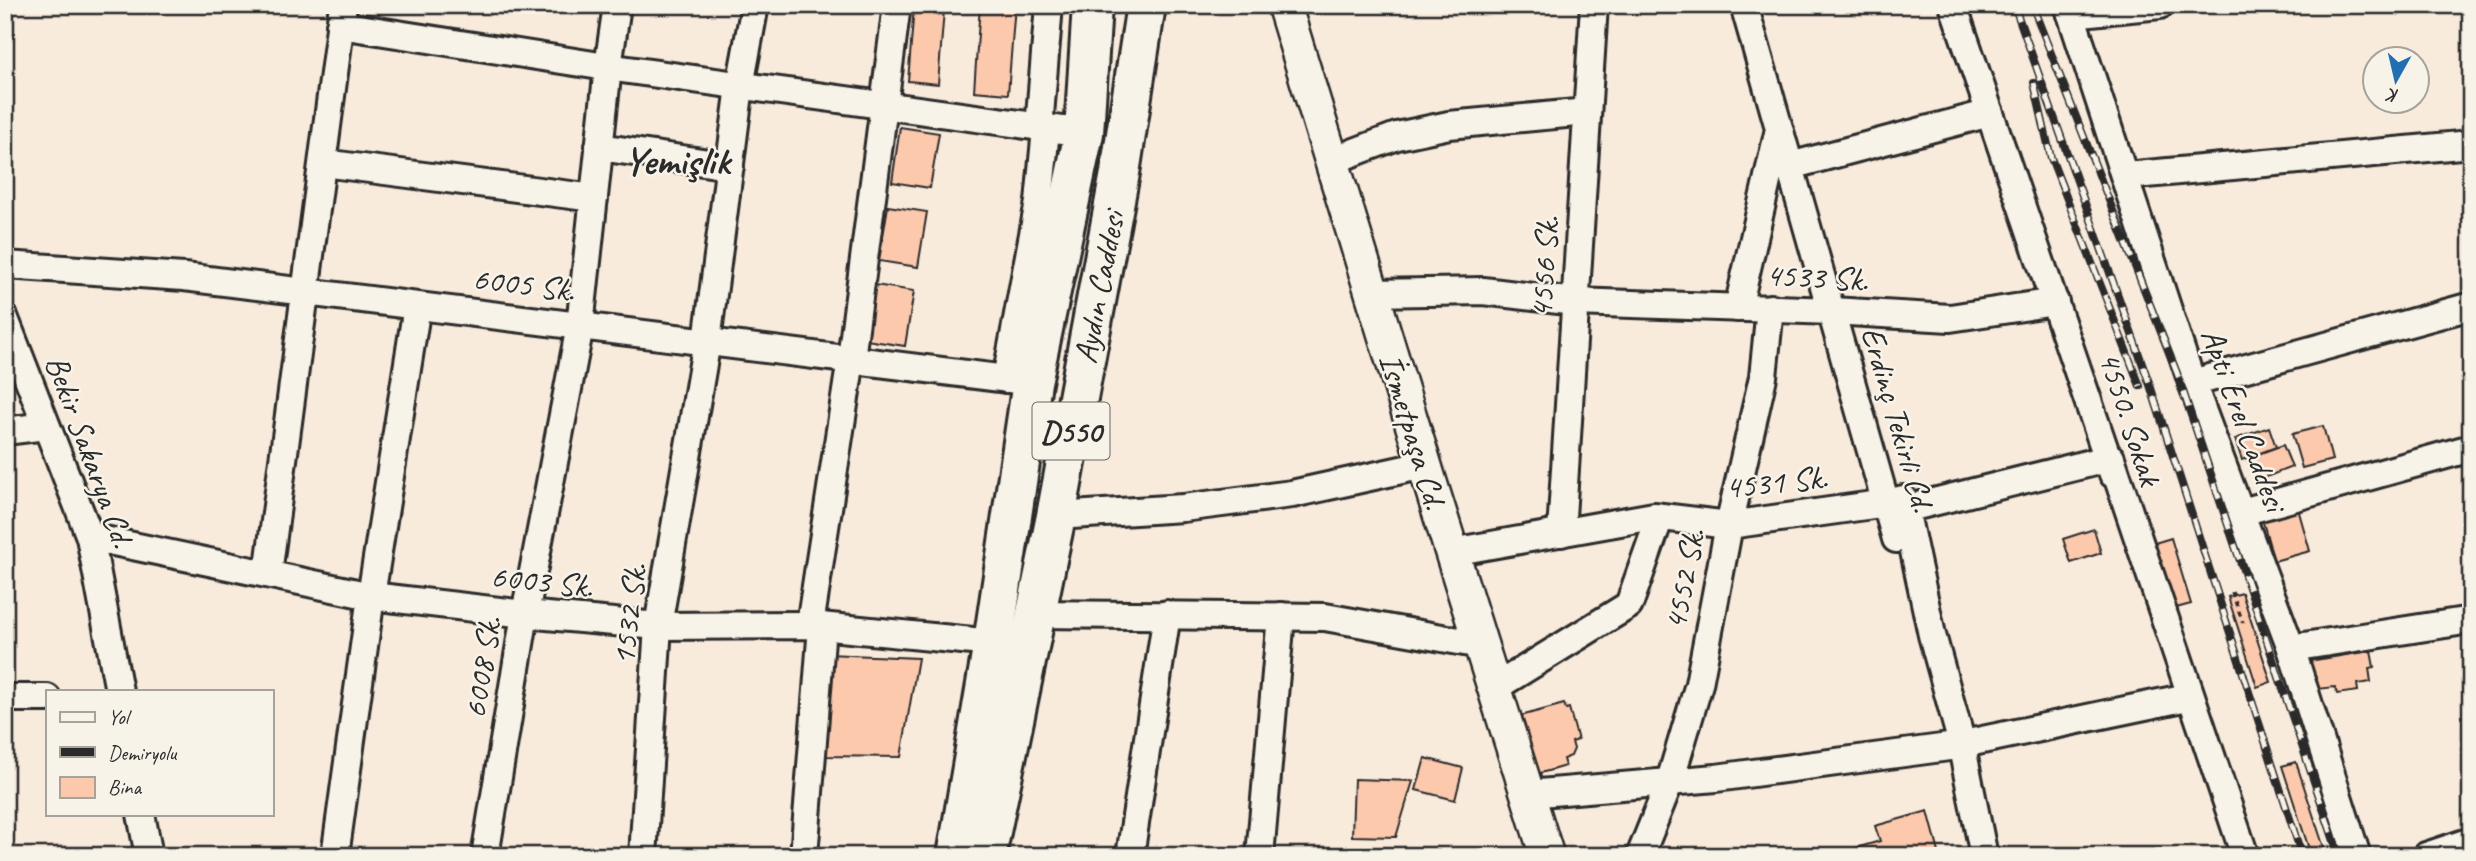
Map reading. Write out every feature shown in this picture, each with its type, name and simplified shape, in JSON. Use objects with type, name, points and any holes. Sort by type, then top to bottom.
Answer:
[{"type":"highway","name":"Aydın Caddesi","points":[[957,856],[993,643],[1019,380],[1084,133],[1092,5]]},
{"type":"highway","name":"Aydın Caddesi","points":[[986,856],[1055,516],[1120,173],[1146,5]]},
{"type":"main road","name":"İsmetpaşa Cd.","points":[[1284,5],[1547,856]]},
{"type":"street","name":"6008 Sk.","points":[[485,856],[525,614],[580,326],[617,5]]},
{"type":"street","name":"1532 Sk.","points":[[643,856],[658,626],[707,341],[740,86],[755,5]]},
{"type":"street","points":[[804,856],[816,626],[897,5]]},
{"type":"street","points":[[1019,380],[1039,202],[1049,5]]},
{"type":"street","name":"4556 Sk.","points":[[1561,533],[1594,5]]},
{"type":"street","name":"Erdinç Tekirli Cd.","points":[[1744,5],[1955,746],[1967,856]]},
{"type":"street","name":"4550. Sokak","points":[[1953,5],[2106,452],[2232,856]]},
{"type":"street","points":[[2069,10],[2160,5]]},
{"type":"street","name":"Apti Erel Caddesi","points":[[2069,10],[2192,383],[2291,648],[2357,856]]},
{"type":"street","points":[[268,574],[342,15],[608,67],[1084,133]]},
{"type":"street","points":[[1331,161],[1397,136],[1449,125],[1587,112]]},
{"type":"street","points":[[1790,166],[1990,113]]},
{"type":"street","points":[[1738,307],[1779,127]]},
{"type":"street","points":[[2124,176],[2471,144]]},
{"type":"street","points":[[599,147],[730,166]]},
{"type":"street","points":[[323,163],[594,198]]},
{"type":"street","name":"6005 Sk.","points":[[5,265],[184,277],[1019,380]]},
{"type":"street","name":"4533 Sk.","points":[[1372,293],[1483,290],[1576,302],[1950,318],[2055,302]]},
{"type":"street","points":[[335,856],[371,596],[417,306]]},
{"type":"street","points":[[2192,383],[2471,306]]},
{"type":"street","name":"4552 Sk.","points":[[1640,856],[1670,781],[1699,684],[1729,525],[1763,377],[1770,309]]},
{"type":"street","name":"Bekir Sakarya Cd.","points":[[5,319],[90,537],[119,690]]},
{"type":"street","points":[[5,431],[46,426]]},
{"type":"street","points":[[2242,512],[2471,448]]},
{"type":"street","points":[[1984,856],[1955,746],[1905,509],[2106,452],[2111,458],[2245,856]]},
{"type":"street","name":"4531 Sk.","points":[[1452,552],[1654,516],[1729,525],[1887,503],[2106,452]]},
{"type":"street","points":[[1055,516],[1183,508],[1292,494],[1424,465]]},
{"type":"street","points":[[1494,688],[1629,605],[1660,517]]},
{"type":"street","name":"6003 Sk.","points":[[90,537],[371,596],[658,626],[816,626],[993,643]]},
{"type":"street","points":[[1035,614],[1325,617],[1481,645]]},
{"type":"street","points":[[1130,856],[1167,614]]},
{"type":"street","points":[[1260,856],[1281,616]]},
{"type":"street","points":[[2291,648],[2471,620]]},
{"type":"street","points":[[5,698],[46,698]]},
{"type":"street","points":[[1528,794],[1716,778],[1955,746],[2183,698]]},
{"type":"street","points":[[141,816],[149,856]]},
{"type":"street","points":[[2426,856],[2471,841]]},
{"type":"path","points":[[2232,592],[2243,622]]},
{"type":"building","points":[[980,5],[1015,5],[1008,94],[974,91]]},
{"type":"building","points":[[914,7],[944,10],[938,84],[908,81]]},
{"type":"building","points":[[900,127],[939,133],[930,188],[892,182]]},
{"type":"building","points":[[888,206],[927,212],[918,267],[879,261]]},
{"type":"building","points":[[875,285],[914,291],[905,346],[866,340]]},
{"type":"building","points":[[2323,426],[2332,460],[2302,468],[2292,434]]},
{"type":"building","points":[[2269,427],[2276,447],[2242,460],[2235,439]]},
{"type":"building","points":[[2283,445],[2292,467],[2256,481],[2247,458]]},
{"type":"building","points":[[2297,505],[2310,551],[2274,561],[2261,515]]},
{"type":"building","points":[[2094,529],[2101,553],[2071,563],[2063,539]]},
{"type":"building","points":[[2171,538],[2191,604],[2165,611],[2145,546]]},
{"type":"building","points":[[2242,593],[2271,682],[2257,687],[2228,597]]},
{"type":"building","points":[[2371,651],[2374,667],[2369,668],[2371,682],[2357,684],[2358,691],[2337,694],[2335,687],[2318,689],[2317,679],[2312,679],[2309,661]]},
{"type":"building","points":[[827,654],[918,658],[901,757],[823,756]]},
{"type":"building","points":[[1564,704],[1566,709],[1569,708],[1578,740],[1572,742],[1574,749],[1571,756],[1563,759],[1565,766],[1534,775],[1517,717]]},
{"type":"building","points":[[1425,758],[1463,768],[1455,800],[1416,790]]},
{"type":"building","points":[[2296,762],[2324,848],[2310,852],[2282,766]]},
{"type":"building","points":[[1354,779],[1413,781],[1396,837],[1352,836]]},
{"type":"building","points":[[1928,811],[1940,856],[1858,856],[1856,848],[1880,841],[1875,826]]},
{"type":"railway","points":[[2014,5],[2150,385],[2302,856]]},
{"type":"railway","points":[[2032,5],[2177,373],[2339,856]]},
{"type":"railway","points":[[2034,83],[2051,158],[2140,386]]},
{"type":"district","name":"Yemişlik","points":[[677,160]]}]
